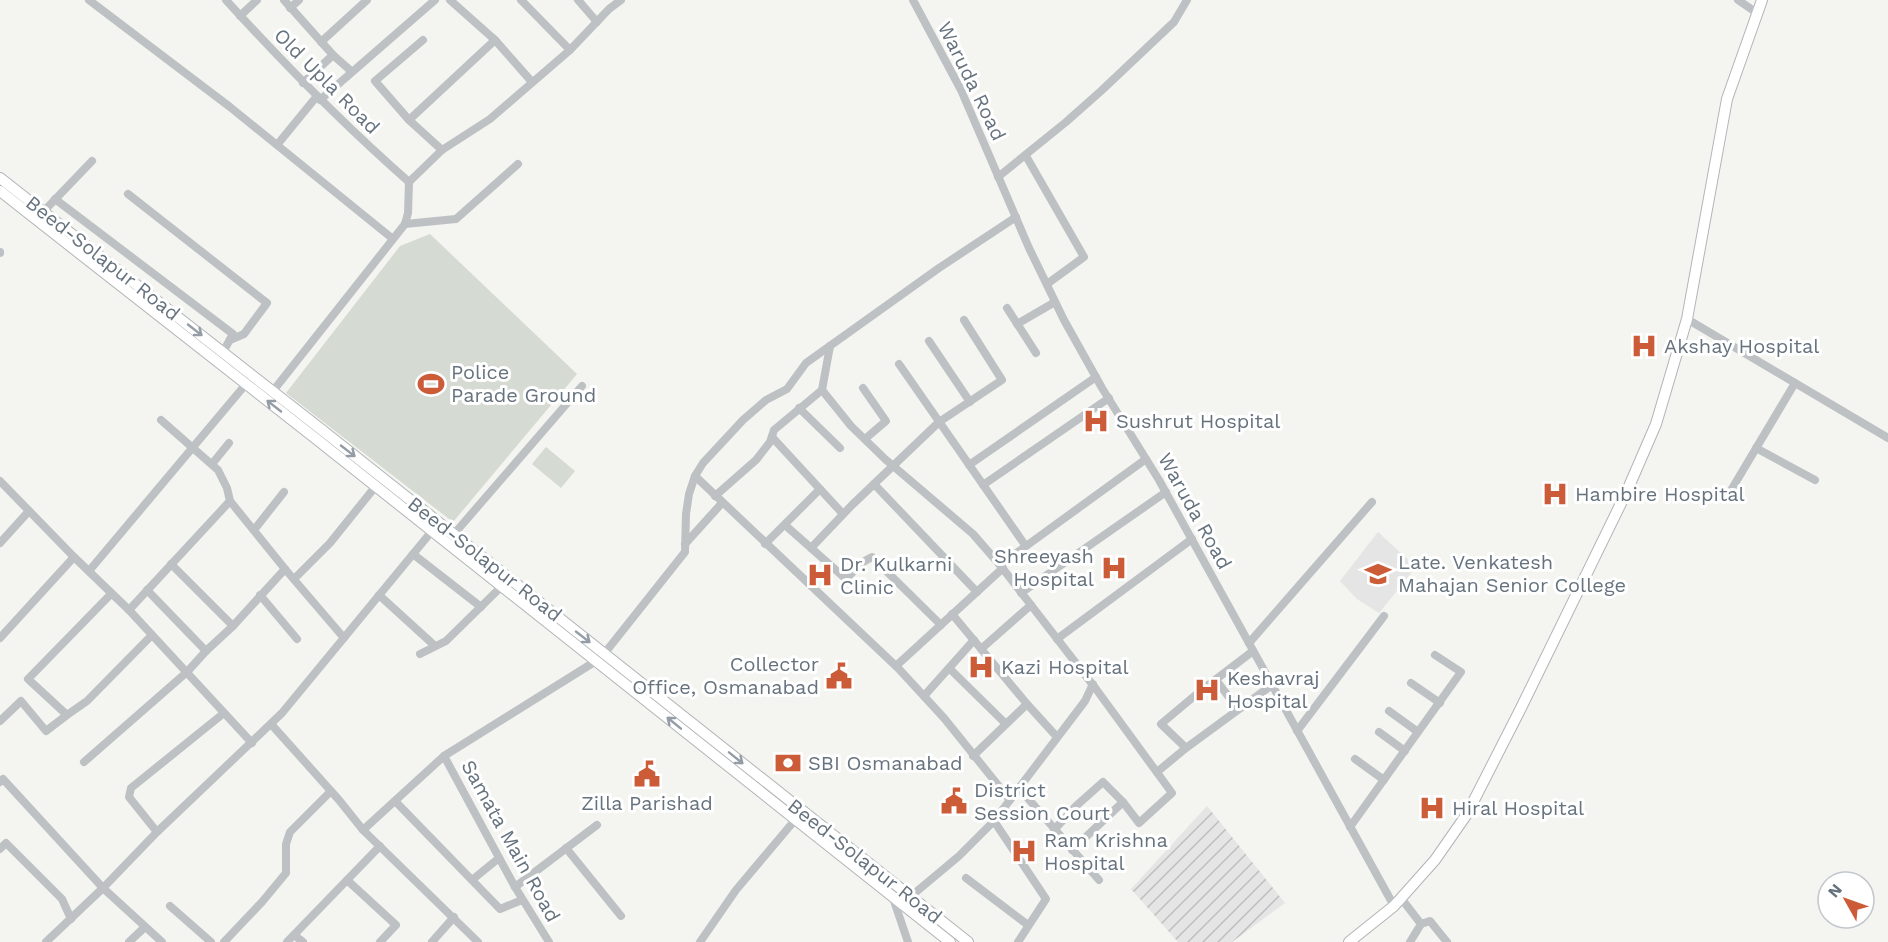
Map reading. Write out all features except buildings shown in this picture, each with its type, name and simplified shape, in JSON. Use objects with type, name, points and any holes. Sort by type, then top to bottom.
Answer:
[{"type":"main road","points":[[1349,942],[1397,902],[1435,860],[1467,814],[1627,491],[1656,424],[1687,319],[1727,99],[1762,0]]},
{"type":"main road","name":"Beed-Solapur Road","points":[[0,178],[454,534],[795,820],[950,942]]},
{"type":"main road","name":"Beed-Solapur Road","points":[[0,191],[502,586],[600,657],[968,942]]},
{"type":"street","name":"Old Upla Road","points":[[226,0],[303,83],[409,182]]},
{"type":"street","points":[[240,16],[257,0]]},
{"type":"street","points":[[284,0],[333,55],[351,71]]},
{"type":"street","points":[[290,8],[299,0]]},
{"type":"street","points":[[321,42],[367,0]]},
{"type":"street","points":[[277,145],[319,98],[435,0]]},
{"type":"street","points":[[450,0],[495,40],[532,82]]},
{"type":"street","points":[[521,0],[570,50]]},
{"type":"street","points":[[578,0],[597,22]]},
{"type":"street","points":[[273,391],[405,225],[408,213],[409,182],[442,150],[490,119],[570,50],[621,0]]},
{"type":"street","name":"Waruda Road","points":[[913,0],[961,90],[1055,302],[1096,377],[1166,492],[1350,827],[1397,902],[1421,924]]},
{"type":"street","points":[[998,177],[1026,156],[1101,91],[1174,22],[1188,0]]},
{"type":"street","points":[[1738,0],[1757,14]]},
{"type":"street","points":[[93,1],[393,239]]},
{"type":"street","points":[[423,40],[375,81],[409,120],[442,150]]},
{"type":"street","points":[[409,120],[495,40]]},
{"type":"street","points":[[303,83],[333,55]]},
{"type":"street","points":[[1026,156],[1084,257],[1047,284]]},
{"type":"street","points":[[44,211],[92,161]]},
{"type":"street","points":[[405,225],[456,219],[518,164]]},
{"type":"street","points":[[128,194],[267,303],[244,334],[230,340]]},
{"type":"street","points":[[54,199],[233,334],[223,352]]},
{"type":"street","points":[[685,544],[686,514],[695,476],[703,463],[743,420],[766,400],[786,389],[806,363],[939,268],[1016,217]]},
{"type":"street","points":[[1017,324],[1055,302]]},
{"type":"street","points":[[1007,308],[1036,353]]},
{"type":"street","points":[[1687,319],[1888,438]]},
{"type":"street","points":[[811,548],[939,422],[1002,380],[964,320]]},
{"type":"street","points":[[929,340],[970,402]]},
{"type":"street","points":[[715,496],[756,460],[770,442],[774,430],[822,390],[830,346]]},
{"type":"street","points":[[899,364],[1025,545]]},
{"type":"street","points":[[969,465],[1096,377]]},
{"type":"street","points":[[1730,492],[1795,383]]},
{"type":"street","points":[[88,572],[246,384]]},
{"type":"street","points":[[454,534],[582,386]]},
{"type":"street","points":[[863,388],[886,421],[865,439]]},
{"type":"street","points":[[822,390],[851,426],[893,466],[973,534],[1002,567],[1093,684],[1172,793],[1139,823],[1123,802],[1103,782],[1054,830]]},
{"type":"street","points":[[983,485],[1109,398]]},
{"type":"street","points":[[799,408],[840,448]]},
{"type":"street","points":[[161,420],[218,470],[227,488],[230,501],[344,638]]},
{"type":"street","points":[[772,437],[843,514]]},
{"type":"street","points":[[212,464],[229,443]]},
{"type":"street","points":[[1756,448],[1815,480]]},
{"type":"street","points":[[896,666],[1025,545],[1146,459]]},
{"type":"street","points":[[695,476],[896,666],[944,718],[1010,800]]},
{"type":"street","points":[[0,481],[88,572],[129,610],[252,743]]},
{"type":"street","points":[[874,484],[977,592]]},
{"type":"street","points":[[294,579],[330,543],[375,487]]},
{"type":"street","points":[[765,544],[820,489]]},
{"type":"street","points":[[254,530],[284,492]]},
{"type":"street","points":[[1022,593],[1166,492]]},
{"type":"street","points":[[129,610],[230,501]]},
{"type":"street","points":[[685,544],[722,502]]},
{"type":"street","points":[[1249,643],[1372,502]]},
{"type":"street","points":[[0,543],[28,511]]},
{"type":"street","points":[[785,525],[846,579],[862,562],[872,557],[941,625]]},
{"type":"street","points":[[46,942],[282,713],[432,531]]},
{"type":"street","points":[[1057,639],[1192,539]]},
{"type":"street","name":"Samata Main Road","points":[[363,830],[444,756],[600,657],[685,552],[685,544]]},
{"type":"street","points":[[413,554],[481,607]]},
{"type":"street","points":[[0,638],[74,557]]},
{"type":"street","points":[[171,564],[232,626]]},
{"type":"street","points":[[84,762],[187,672],[285,569]]},
{"type":"street","points":[[420,654],[446,641],[502,586]]},
{"type":"street","points":[[147,590],[206,651]]},
{"type":"street","points":[[67,715],[28,679],[111,594]]},
{"type":"street","points":[[260,595],[297,639]]},
{"type":"street","points":[[379,595],[435,646]]},
{"type":"street","points":[[981,649],[1031,605]]},
{"type":"street","points":[[952,614],[1057,737]]},
{"type":"street","points":[[1297,731],[1384,616]]},
{"type":"street","points":[[0,721],[21,701],[46,731],[87,701],[152,635]]},
{"type":"street","points":[[924,696],[974,640]]},
{"type":"street","points":[[1186,748],[1161,724],[1253,651]]},
{"type":"street","points":[[1350,827],[1461,672],[1435,655]]},
{"type":"street","points":[[949,668],[1006,724]]},
{"type":"street","points":[[1216,680],[1238,709]]},
{"type":"street","points":[[1411,683],[1440,703]]},
{"type":"street","points":[[910,897],[959,856],[994,821],[1085,701],[1093,684]]},
{"type":"street","points":[[1157,772],[1272,685]]},
{"type":"street","points":[[974,756],[1027,704]]},
{"type":"street","points":[[1389,711],[1419,732]]},
{"type":"street","points":[[157,832],[129,797],[131,788],[224,713]]},
{"type":"street","points":[[271,724],[363,830],[478,942]]},
{"type":"street","points":[[1378,732],[1405,751]]},
{"type":"street","name":"Samata Main Road","points":[[444,756],[522,900],[549,942]]},
{"type":"street","points":[[1355,759],[1384,780]]},
{"type":"street","points":[[0,782],[3,779],[103,888],[162,942]]},
{"type":"street","points":[[1018,788],[1099,880]]},
{"type":"street","points":[[224,942],[286,873],[286,844],[290,832],[331,791]]},
{"type":"street","points":[[395,801],[500,909],[522,900]]},
{"type":"street","points":[[1072,850],[1123,802]]},
{"type":"street","points":[[700,942],[736,890],[795,820]]},
{"type":"street","points":[[994,821],[1046,899],[1018,942]]},
{"type":"street","points":[[515,887],[597,825]]},
{"type":"street","points":[[0,849],[6,843],[62,899],[71,919]]},
{"type":"street","points":[[287,942],[380,846]]},
{"type":"street","points":[[566,848],[621,916]]},
{"type":"street","points":[[472,880],[499,858]]},
{"type":"street","points":[[966,878],[1028,925]]},
{"type":"street","points":[[347,880],[396,925],[380,942]]},
{"type":"street","points":[[892,897],[908,942]]},
{"type":"street","points":[[170,906],[211,942]]},
{"type":"street","points":[[432,942],[454,917]]},
{"type":"street","points":[[1410,942],[1421,924],[1431,921],[1447,942]]},
{"type":"street","points":[[129,942],[145,927]]},
{"type":"street","points":[[294,935],[303,942]]},
{"type":"shaded area","name":"Police Parade Ground","points":[[430,234],[577,374],[453,522],[286,393],[400,246]]},
{"type":"shaded area","points":[[546,447],[575,471],[561,488],[532,464]]},
{"type":"shaded area","name":"Late. Venkatesh Mahajan Senior College","points":[[1378,532],[1416,567],[1379,613],[1357,599],[1340,581]]},
{"type":"shaded area","points":[[1207,806],[1285,903],[1232,942],[1178,942],[1131,889]]},
{"type":"place","name":"Akshay Hospital","points":[[1644,346]]},
{"type":"place","name":"Police Parade Ground","points":[[431,384]]},
{"type":"place","name":"Sushrut Hospital","points":[[1096,421]]},
{"type":"place","name":"Hambire Hospital","points":[[1555,494]]},
{"type":"place","name":"Shreeyash Hospital","points":[[1114,568]]},
{"type":"place","name":"Late. Venkatesh Mahajan Senior College","points":[[1378,574]]},
{"type":"place","name":"Dr. Kulkarni Clinic","points":[[820,575]]},
{"type":"place","name":"Kazi Hospital","points":[[981,667]]},
{"type":"place","name":"Collector Office, Osmanabad","points":[[839,676]]},
{"type":"place","name":"Keshavraj Hospital","points":[[1207,690]]},
{"type":"place","name":"SBI Osmanabad","points":[[788,763]]},
{"type":"place","name":"Zilla Parishad","points":[[647,774]]},
{"type":"place","name":"District Session Court","points":[[954,801]]},
{"type":"place","name":"Hiral Hospital","points":[[1432,808]]},
{"type":"place","name":"Ram Krishna Hospital","points":[[1024,851]]}]
